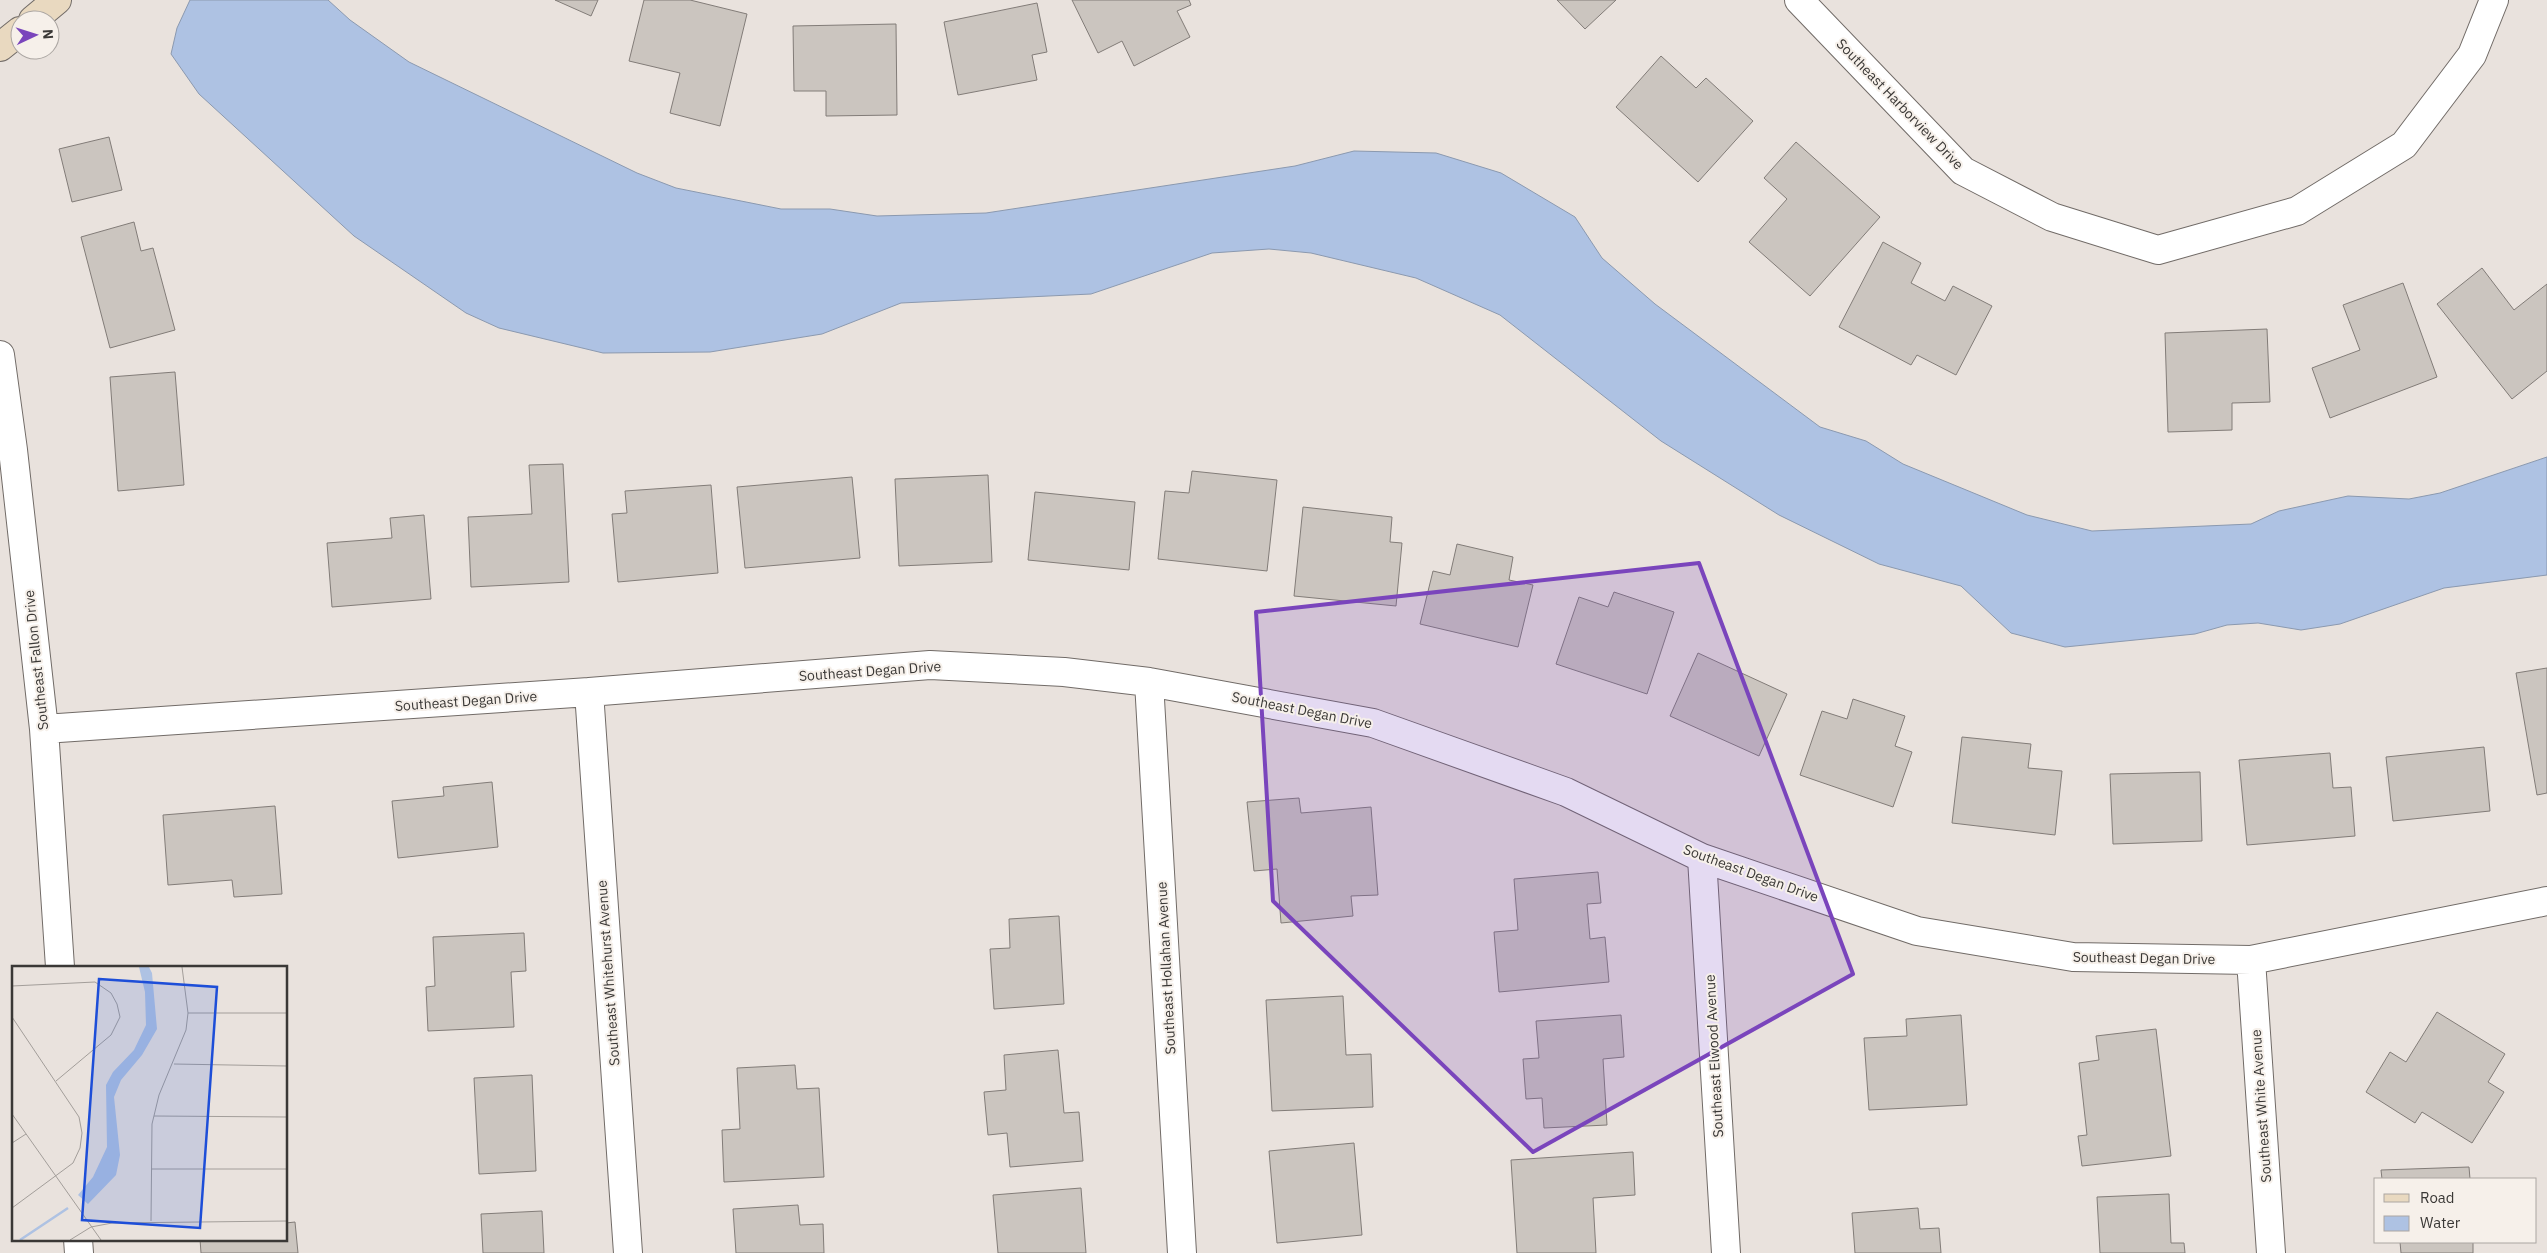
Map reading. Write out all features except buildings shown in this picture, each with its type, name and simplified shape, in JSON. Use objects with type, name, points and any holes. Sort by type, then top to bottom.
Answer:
[{"type":"street","points":[[45,10],[57,0]]},
{"type":"street","name":"Southeast Harborview Drive","points":[[1799,0],[1963,171],[2052,217],[2158,250],[2297,211],[2404,145],[2472,55],[2494,0]]},
{"type":"street","points":[[0,47],[10,39]]},
{"type":"street","name":"Southeast Fallon Drive","points":[[0,355],[14,460],[44,729],[60,966]]},
{"type":"street","name":"Southeast Degan Drive","points":[[44,729],[589,692],[930,666],[1064,672],[1149,682],[1372,722],[1566,792],[1702,858],[1917,931],[2073,957],[2251,960],[2547,901]]},
{"type":"street","name":"Southeast Hollahan Avenue","points":[[1149,682],[1182,1253]]},
{"type":"street","name":"Southeast Whitehurst Avenue","points":[[589,692],[628,1253]]},
{"type":"street","name":"Southeast Elwood Avenue","points":[[1702,858],[1726,1253]]},
{"type":"street","name":"Southeast White Avenue","points":[[2251,960],[2271,1253]]},
{"type":"street","points":[[78,1240],[79,1253]]},
{"type":"highlighted area","points":[[1699,563],[1853,974],[1533,1152],[1273,901],[1256,612]]},
{"type":"water","points":[[190,0],[328,0],[350,20],[409,62],[637,173],[676,188],[781,209],[830,209],[877,216],[986,213],[1295,166],[1354,151],[1436,153],[1501,173],[1575,217],[1602,258],[1655,304],[1820,427],[1866,441],[1903,464],[2027,515],[2092,531],[2251,524],[2279,511],[2348,496],[2409,499],[2440,493],[2547,457],[2547,575],[2444,588],[2340,624],[2301,630],[2258,623],[2227,625],[2195,634],[2065,647],[2011,633],[1961,586],[1879,564],[1779,515],[1661,441],[1500,315],[1416,278],[1311,253],[1269,249],[1212,253],[1091,294],[901,303],[822,334],[710,352],[603,353],[499,328],[466,313],[354,236],[199,94],[171,54],[177,28]]}]
